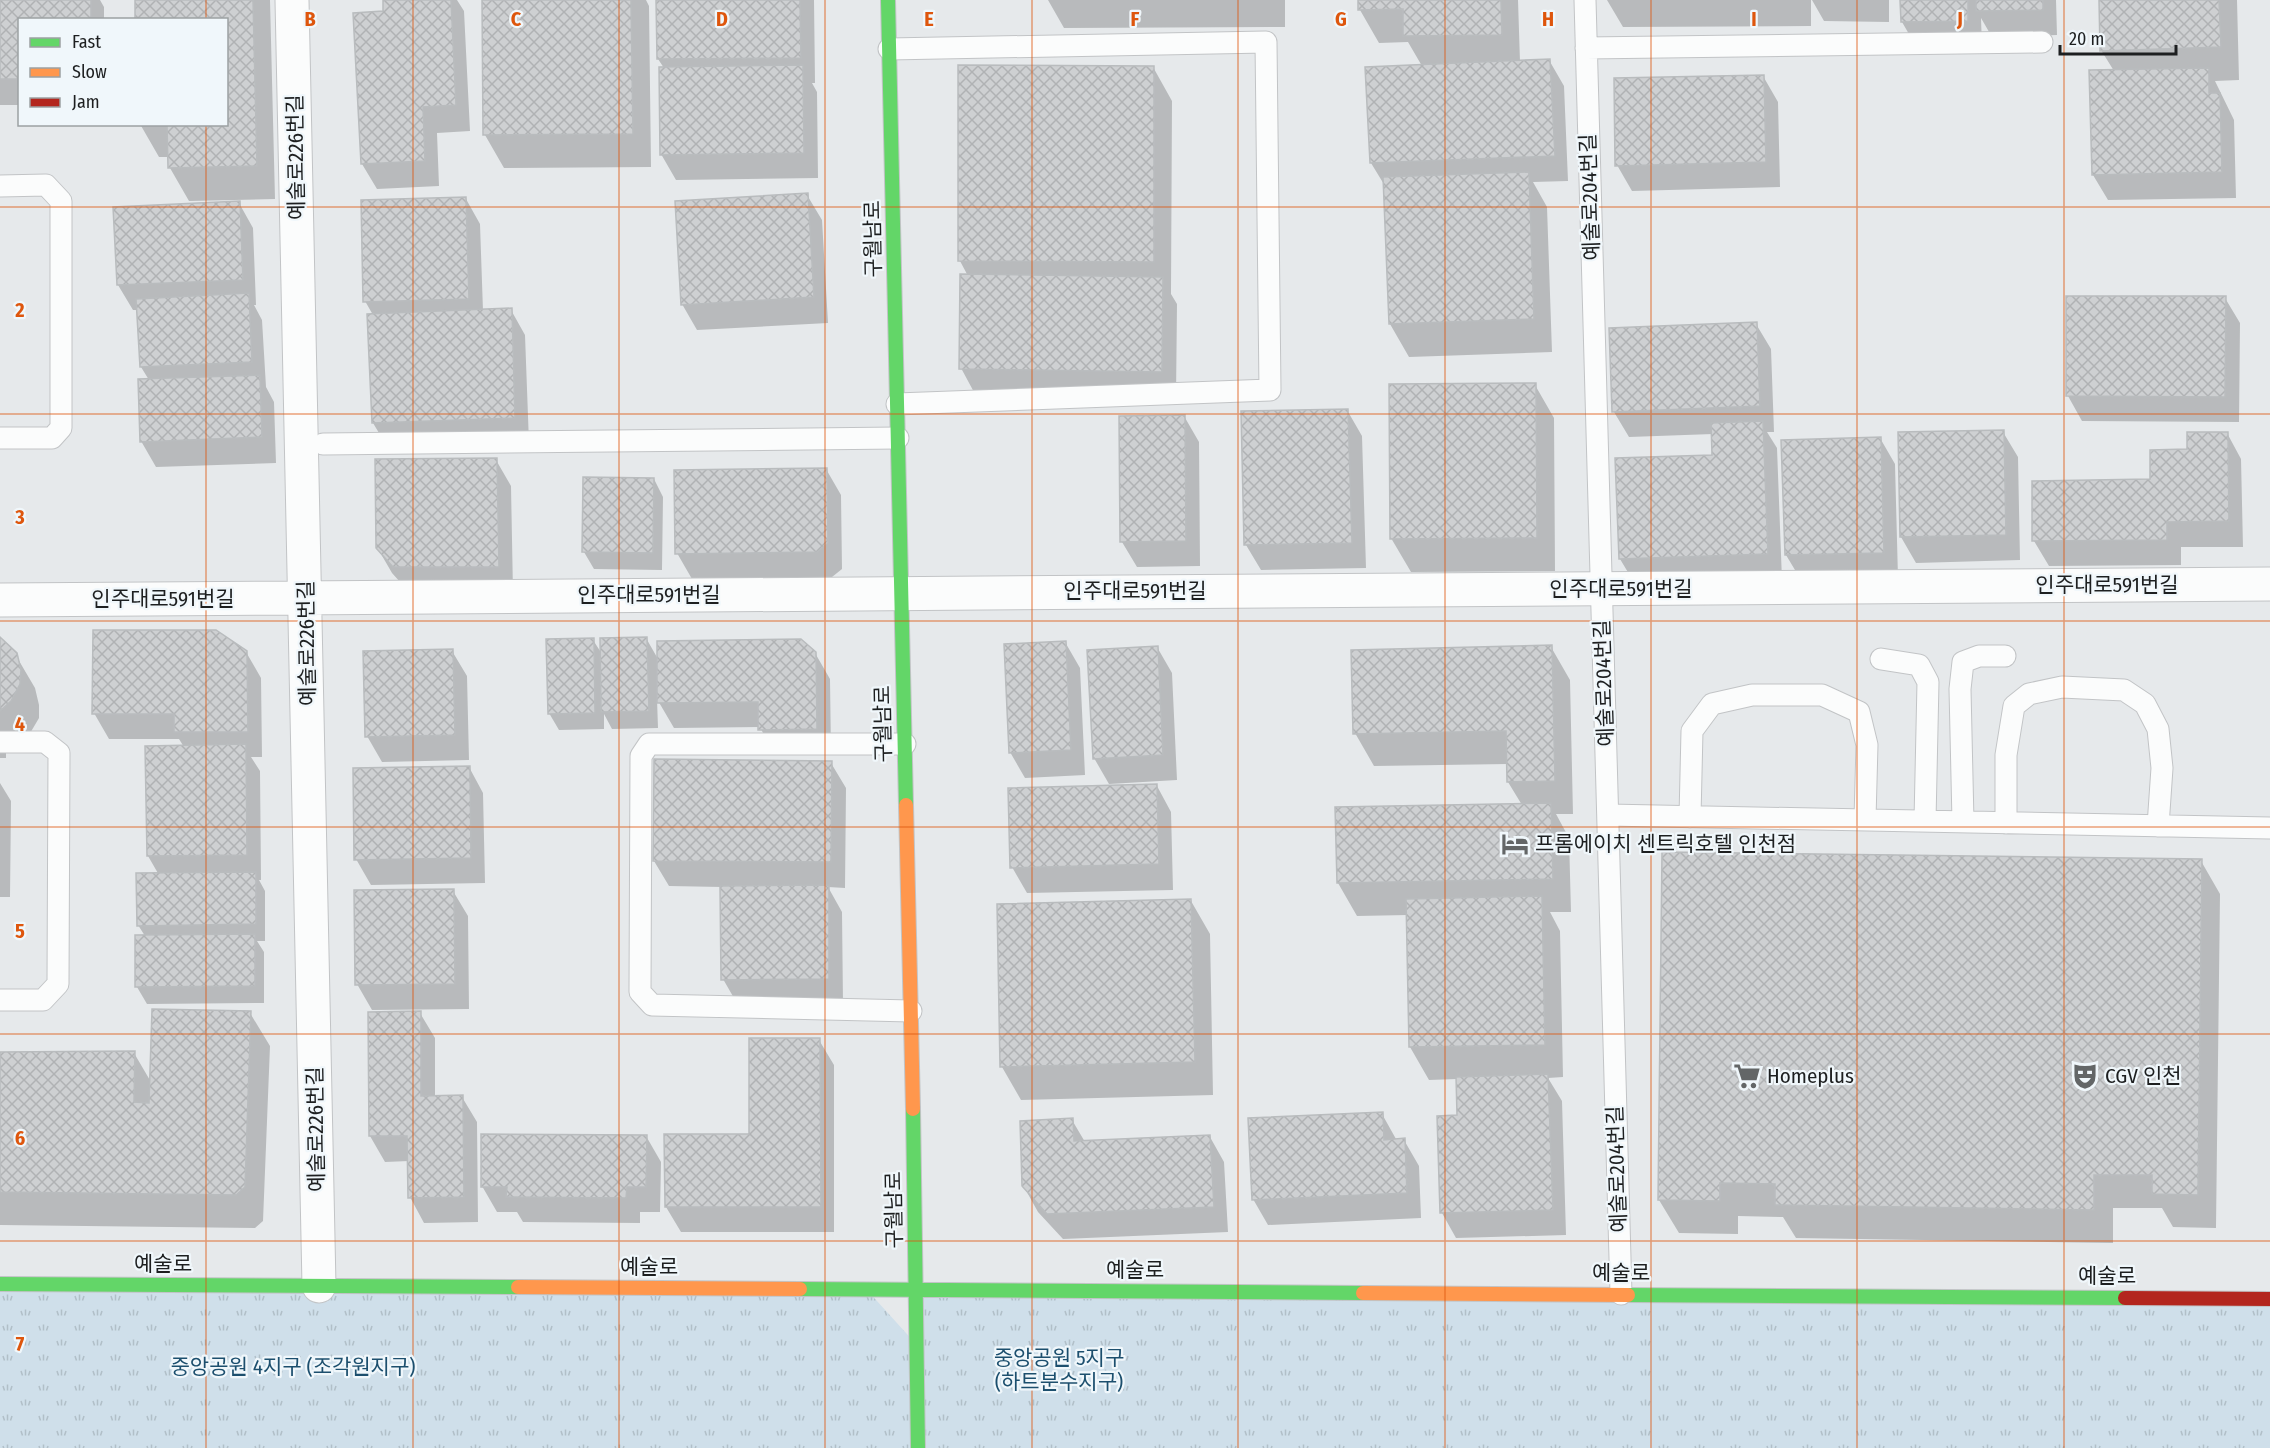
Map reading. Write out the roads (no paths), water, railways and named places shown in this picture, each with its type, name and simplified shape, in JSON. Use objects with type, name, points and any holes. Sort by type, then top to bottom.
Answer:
[{"type":"main road","name":"구월남로","points":[[888,0],[917,1290],[918,1448]]},
{"type":"main road","name":"예술로","points":[[0,1284],[2270,1299]]},
{"type":"street","name":"예술로226번길","points":[[292,0],[319,1286]]},
{"type":"street","name":"인주대로591번길","points":[[0,600],[2270,584]]},
{"type":"lane","name":"예술로204번길","points":[[1585,0],[1621,1294]]},
{"type":"lane","points":[[890,49],[1266,42],[1270,390],[897,404]]},
{"type":"lane","points":[[1586,48],[2042,42]]},
{"type":"lane","points":[[0,186],[46,186],[61,201],[61,428],[52,438],[0,438]]},
{"type":"lane","points":[[323,444],[898,438]]},
{"type":"lane","points":[[1963,822],[1960,689],[1963,662],[1979,656],[2005,656]]},
{"type":"lane","points":[[1881,659],[1919,665],[1928,682],[1925,821]]},
{"type":"lane","points":[[2006,823],[2006,755],[2014,706],[2028,694],[2062,687],[2124,690],[2145,704],[2158,729],[2161,759],[2158,826]]},
{"type":"lane","points":[[1690,817],[1692,731],[1712,704],[1752,695],[1822,695],[1859,712],[1867,745],[1865,819]]},
{"type":"lane","points":[[0,742],[45,742],[59,753],[59,764],[58,984],[43,1000],[0,1000]]},
{"type":"lane","points":[[905,744],[649,744],[640,756],[640,992],[652,1005],[911,1011]]},
{"type":"lane","points":[[1608,815],[2270,828]]},
{"type":"place","name":"프롬에이치 센트릭호텔 인천점","points":[[1515,844]]},
{"type":"place","name":"Homeplus","points":[[1747,1076]]},
{"type":"place","name":"CGV 인천","points":[[2085,1076]]},
{"type":"park label","name":"중앙공원 4지구 (조각원지구)","points":[[293,1367]]},
{"type":"park label","name":"중앙공원 5지구 (하트분수지구)","points":[[1059,1370]]}]
